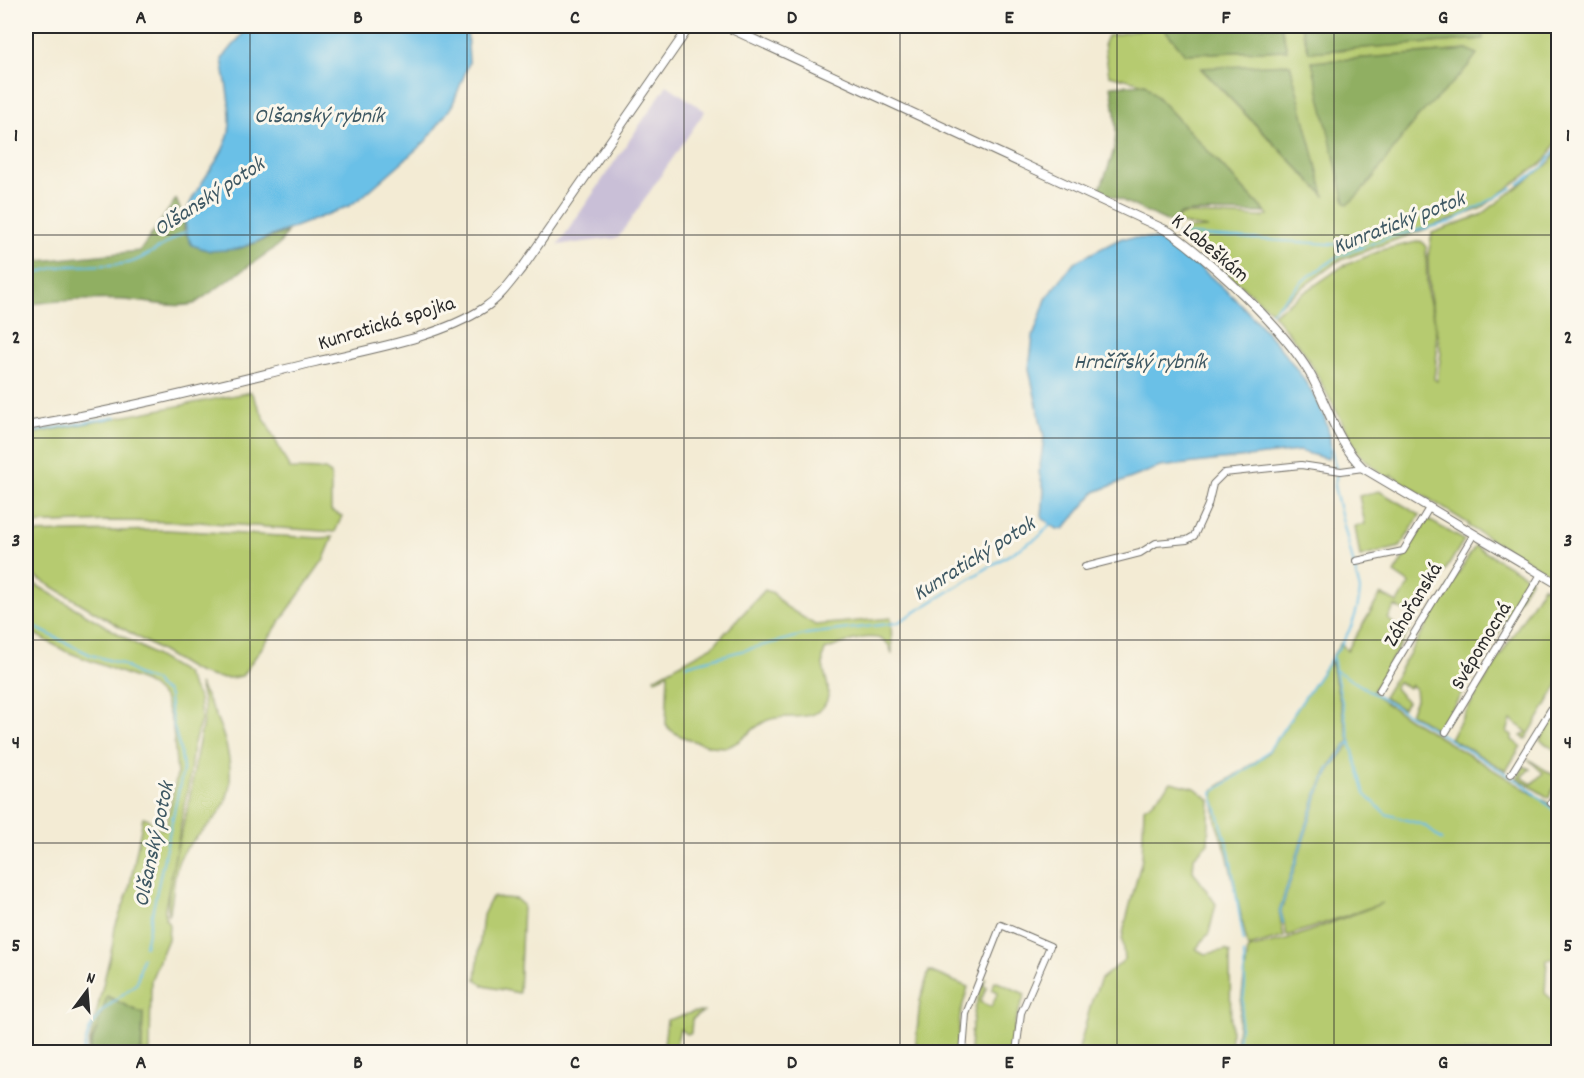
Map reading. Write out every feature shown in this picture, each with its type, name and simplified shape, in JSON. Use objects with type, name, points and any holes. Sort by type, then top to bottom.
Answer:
[{"type":"street","points":[[681,38],[682,26]]},
{"type":"street","name":"Kunratická spojka","points":[[26,426],[194,392],[350,353],[451,325],[484,308],[525,264],[690,26]]},
{"type":"street","name":"K Labeškám","points":[[725,26],[1170,232],[1212,267],[1290,345],[1318,388],[1348,452],[1363,468],[1558,584]]},
{"type":"street","points":[[1085,567],[1140,552],[1156,543],[1188,540],[1194,536],[1208,504],[1213,484],[1224,472],[1301,465],[1341,471],[1363,468]]},
{"type":"street","points":[[1356,561],[1402,551],[1429,508]]},
{"type":"street","name":"Záhořanská","points":[[1379,691],[1474,534]]},
{"type":"street","name":"Svépomocná","points":[[1446,732],[1541,574]]},
{"type":"street","points":[[1511,774],[1558,698]]},
{"type":"street","points":[[1558,790],[1551,803],[1558,808]]},
{"type":"street","points":[[963,1053],[966,1014],[1001,925],[1050,946],[1021,1013],[1016,1053]]},
{"type":"shaded area","points":[[667,85],[705,111],[618,238],[558,245]]},
{"type":"green space","points":[[1162,26],[1185,54],[1287,50],[1281,26],[1301,26],[1309,52],[1482,39],[1484,26],[1558,26],[1558,139],[1546,160],[1480,209],[1338,261],[1271,311],[1183,235],[1187,229],[1208,228],[1181,224],[1176,221],[1180,215],[1190,214],[1263,217],[1268,215],[1145,84],[1109,75],[1104,43],[1107,36]],"holes":[[[1469,50],[1408,130],[1313,62]],[[1290,64],[1323,194],[1201,69]]]},
{"type":"green space","points":[[1162,26],[1281,26],[1287,50],[1185,54]]},
{"type":"green space","points":[[1301,26],[1484,26],[1483,39],[1309,52]]},
{"type":"green space","points":[[1469,50],[1477,54],[1470,64],[1417,118],[1367,185],[1348,204],[1345,203],[1312,62]]},
{"type":"green space","points":[[1290,64],[1324,195],[1201,68]]},
{"type":"green space","points":[[1145,84],[1266,213],[1191,212],[1181,214],[1171,223],[1099,190],[1116,139],[1111,86]]},
{"type":"green space","points":[[1558,151],[1558,579],[1468,526],[1469,524],[1391,475],[1387,479],[1360,455],[1305,353],[1273,314],[1343,266],[1385,249],[1421,241],[1426,247],[1427,292],[1435,323],[1437,353],[1434,379],[1437,381],[1441,353],[1429,291],[1428,257],[1432,233],[1481,215],[1549,163]]},
{"type":"green space","points":[[176,199],[184,219],[184,233],[238,249],[287,232],[279,245],[194,304],[171,305],[124,300],[95,300],[48,302],[26,306],[26,266],[39,261],[140,251]]},
{"type":"green space","points":[[251,392],[290,469],[325,470],[331,474],[331,511],[342,516],[335,532],[198,522],[109,521],[26,524],[26,435]]},
{"type":"green space","points":[[1379,491],[1420,515],[1400,547],[1360,557],[1355,526],[1365,524],[1359,496]]},
{"type":"green space","points":[[1427,519],[1464,540],[1412,625],[1413,621],[1408,618],[1410,614],[1395,606],[1388,619],[1398,627],[1404,625],[1410,629],[1373,691],[1381,700],[1413,721],[1558,809],[1558,998],[1557,957],[1547,960],[1545,993],[1554,1001],[1558,999],[1558,1052],[1238,1052],[1239,1044],[1235,1049],[1248,949],[1286,940],[1383,903],[1287,936],[1281,911],[1317,798],[1330,770],[1351,743],[1331,658],[1341,643],[1347,651],[1381,594],[1397,603],[1410,584],[1394,573]]},
{"type":"green space","points":[[166,530],[333,537],[324,559],[242,676],[230,678],[193,670],[26,571],[26,533]]},
{"type":"green space","points":[[1475,546],[1531,579],[1439,731],[1410,713],[1416,700],[1415,688],[1411,685],[1409,688],[1398,682],[1395,688],[1407,702],[1402,709],[1383,697]]},
{"type":"green space","points":[[26,579],[185,673],[199,699],[201,720],[193,746],[189,782],[165,908],[165,918],[169,924],[168,939],[151,980],[150,1052],[142,1052],[143,1012],[138,1018],[98,1024],[87,1052],[115,927],[129,890],[143,818],[147,818],[155,828],[164,829],[166,825],[177,775],[173,727],[164,698],[151,686],[65,651],[26,629]]},
{"type":"green space","points":[[1543,586],[1558,595],[1558,685],[1526,739],[1521,736],[1527,732],[1511,720],[1507,732],[1512,735],[1512,740],[1521,746],[1506,771],[1450,738]]},
{"type":"green space","points":[[765,590],[773,593],[785,606],[815,625],[891,618],[892,655],[889,645],[883,640],[874,638],[853,640],[825,650],[823,665],[828,693],[827,700],[818,712],[806,716],[765,721],[740,741],[729,746],[705,744],[685,738],[670,730],[666,725],[668,673],[655,680],[654,678],[713,646]]},
{"type":"green space","points":[[1330,660],[1349,741],[1328,768],[1315,798],[1279,911],[1284,937],[1248,947],[1227,853],[1216,823],[1213,790],[1267,754]]},
{"type":"green space","points":[[199,684],[222,733],[230,768],[230,786],[225,802],[216,817],[180,858],[175,873],[172,903],[168,915],[171,875],[188,806],[204,716]]},
{"type":"green space","points":[[1558,709],[1558,752],[1540,740]]},
{"type":"green space","points":[[1528,759],[1558,778],[1549,798],[1517,778],[1524,766],[1530,769],[1521,777],[1532,784],[1543,773]]},
{"type":"green space","points":[[1171,782],[1195,788],[1210,800],[1208,843],[1194,857],[1193,871],[1216,904],[1209,933],[1196,949],[1205,954],[1226,950],[1230,953],[1231,1052],[1078,1052],[1092,1000],[1101,979],[1124,960],[1122,939],[1142,859],[1144,808],[1153,802]]},
{"type":"green space","points":[[492,897],[516,899],[523,905],[519,993],[484,986],[476,979],[483,915]]},
{"type":"green space","points":[[929,971],[968,987],[960,1015],[957,1052],[915,1052],[920,1001]]},
{"type":"green space","points":[[986,978],[983,985],[987,987],[980,1002],[991,1007],[998,992],[992,989],[995,981],[1025,994],[1015,1022],[1012,1052],[970,1052],[974,1014],[982,987]]},
{"type":"green space","points":[[107,996],[143,1014],[141,1052],[89,1052]]},
{"type":"green space","points":[[694,1012],[703,1012],[692,1019],[691,1033],[687,1034],[680,1029],[675,1048],[678,1052],[674,1052],[671,1048],[663,1052],[667,1020]]},
{"type":"water","name":"Olšanský rybník","points":[[249,26],[467,26],[469,63],[452,106],[426,141],[362,197],[349,206],[238,249],[210,251],[192,245],[186,230],[186,215],[200,185],[227,140],[230,108],[222,59]]},
{"type":"water","name":"Hrnčířský rybník","points":[[1122,238],[1157,240],[1184,255],[1242,306],[1272,338],[1319,405],[1329,434],[1328,459],[1299,451],[1160,467],[1095,492],[1064,529],[1057,529],[1042,518],[1044,489],[1039,473],[1044,437],[1029,369],[1033,337],[1046,299],[1074,262]]},
{"type":"waterway","name":"Kunratický potok","points":[[1519,184],[1543,167],[1558,147]]},
{"type":"waterway","name":"Kunratický potok","points":[[1271,312],[1304,280],[1337,257],[1389,237],[1451,222],[1512,188]]},
{"type":"waterway","name":"Olšanský potok","points":[[26,281],[49,269],[128,263],[149,254],[185,232]]},
{"type":"waterway","points":[[1177,234],[1360,246]]},
{"type":"waterway","points":[[26,433],[116,417]]},
{"type":"waterway","points":[[1331,448],[1336,469]]},
{"type":"waterway","points":[[1337,474],[1334,486],[1360,590],[1352,625],[1333,656],[1335,670],[1523,784],[1558,814]]},
{"type":"waterway","name":"Kunratický potok","points":[[687,665],[807,634],[897,623],[1040,536],[1051,523]]},
{"type":"waterway","name":"Olšanský potok","points":[[26,623],[91,655],[122,664],[141,677],[155,681],[158,687],[166,691],[169,696],[183,770],[145,946]]},
{"type":"waterway","points":[[1244,942],[1229,851],[1212,793],[1258,761],[1269,750],[1333,656]]},
{"type":"waterway","points":[[1335,670],[1350,741],[1365,794],[1386,814],[1424,825],[1442,840]]},
{"type":"waterway","points":[[1283,923],[1280,911],[1316,798],[1329,769],[1349,743]]},
{"type":"waterway","points":[[1237,1052],[1245,985],[1244,953]]},
{"type":"waterway","name":"Olšanský potok","points":[[83,1052],[90,1028],[102,1011],[137,983],[142,958]]}]
